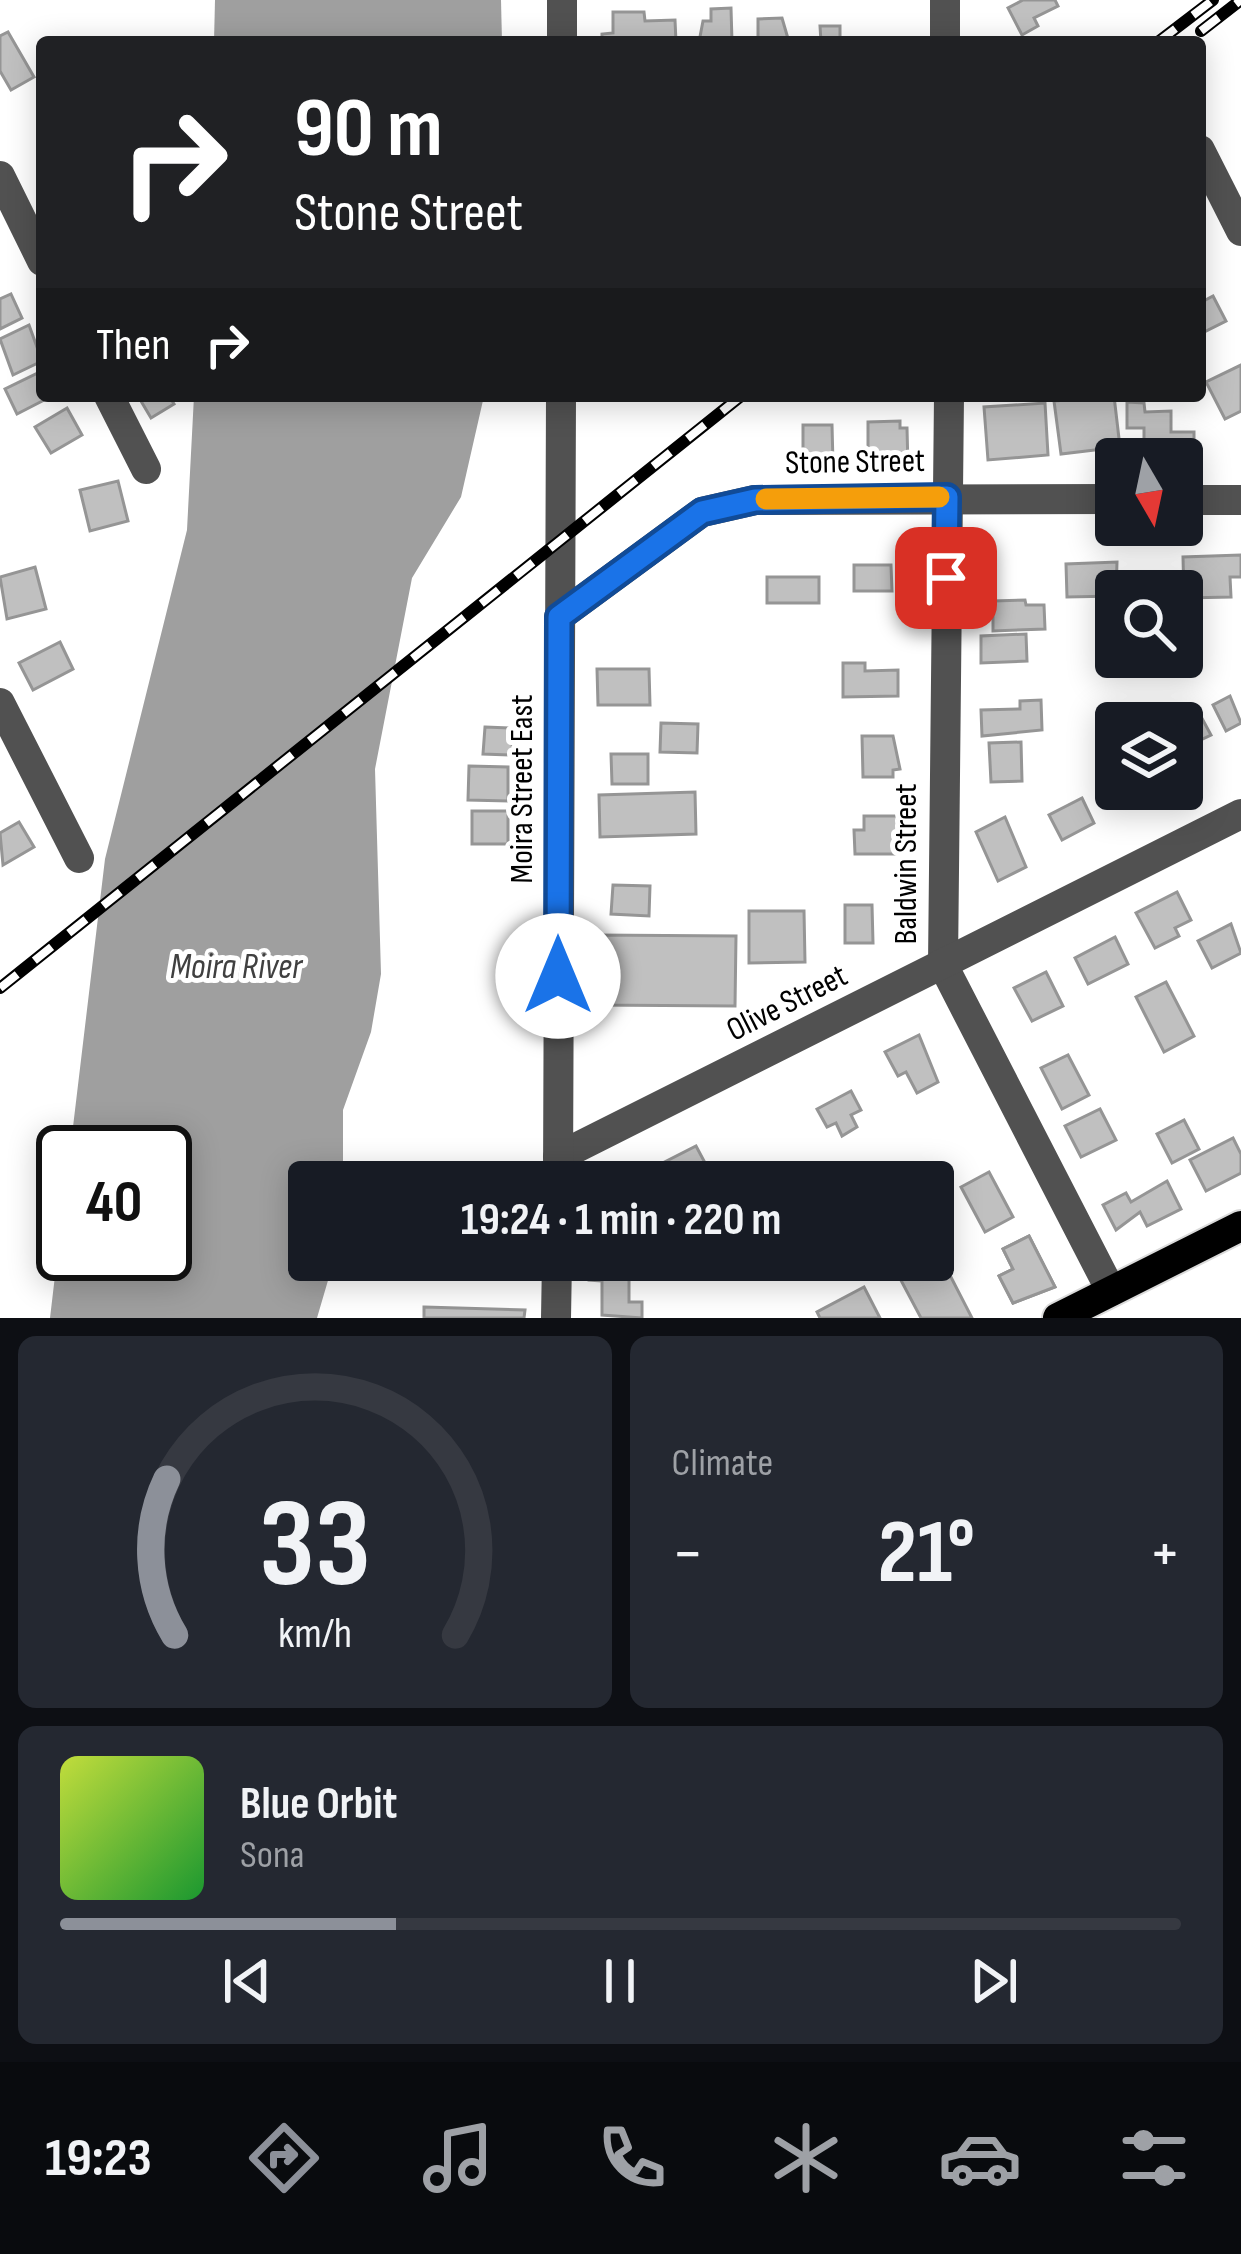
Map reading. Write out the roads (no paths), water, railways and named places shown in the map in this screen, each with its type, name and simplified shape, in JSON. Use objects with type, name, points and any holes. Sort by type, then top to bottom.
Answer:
[{"type":"main road","points":[[1058,1318],[1241,1226]]},
{"type":"street","points":[[562,0],[562,36]]},
{"type":"street","points":[[945,0],[945,36]]},
{"type":"street","points":[[1206,162],[1241,231]]},
{"type":"street","points":[[0,176],[36,249]]},
{"type":"street","points":[[112,402],[146,469]]},
{"type":"street","name":"Moira Street East","points":[[558,1161],[561,402]]},
{"type":"street","name":"Baldwin Street","points":[[950,402],[943,965],[1112,1291]]},
{"type":"street","name":"Stone Street","points":[[559,617],[702,512],[755,500],[1095,499]]},
{"type":"street","points":[[1203,500],[1241,500]]},
{"type":"street","points":[[0,703],[79,858]]},
{"type":"street","name":"Olive Street","points":[[573,1161],[1241,814]]},
{"type":"street","points":[[556,1318],[557,1281]]},
{"type":"water","points":[[215,0],[501,0],[502,36],[214,36]]},
{"type":"water","name":"Moira River","points":[[194,402],[483,402],[461,497],[412,578],[375,769],[381,974],[371,1032],[343,1110],[343,1161],[288,1161],[288,1281],[328,1281],[317,1318],[50,1318],[54,1281],[192,1281],[192,1125],[73,1125],[105,859],[187,530]]},
{"type":"railway","points":[[1166,36],[1213,0]]},
{"type":"railway","points":[[1201,31],[1241,0]]},
{"type":"railway","points":[[0,988],[733,402]]}]
